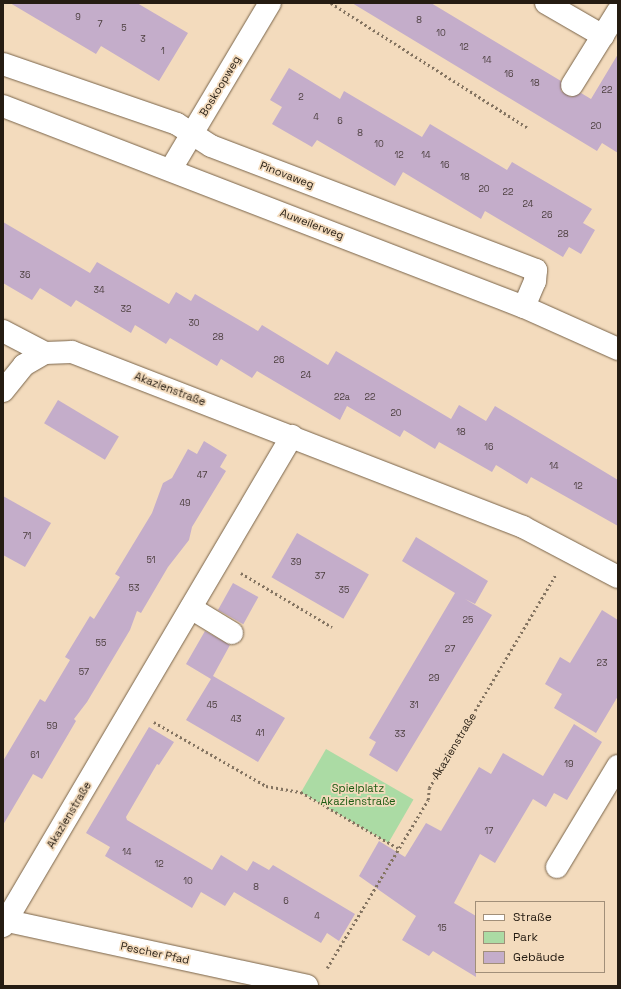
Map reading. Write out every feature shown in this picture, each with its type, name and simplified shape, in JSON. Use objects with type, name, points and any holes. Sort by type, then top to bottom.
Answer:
[{"type":"street","name":"Boskoopweg","points":[[171,169],[191,133],[270,3]]},
{"type":"street","points":[[546,3],[603,36]]},
{"type":"street","points":[[572,85],[618,11]]},
{"type":"street","name":"Pinovaweg","points":[[3,64],[177,124],[211,146],[536,270],[536,281],[524,307]]},
{"type":"street","name":"Auweilerweg","points":[[3,106],[171,169],[524,307],[618,349]]},
{"type":"street","points":[[3,330],[45,353]]},
{"type":"street","name":"Akazienstraße","points":[[3,391],[24,365],[45,353],[72,352],[292,436],[523,527],[571,550],[618,577]]},
{"type":"street","name":"Akazienstraße","points":[[4,922],[292,436]]},
{"type":"street","points":[[190,608],[232,633]]},
{"type":"street","points":[[556,867],[618,766]]},
{"type":"street","name":"Pescher Pfad","points":[[4,922],[307,986]]},
{"type":"path","points":[[331,3],[528,128]]},
{"type":"path","name":"Akazienstraße","points":[[325,972],[428,800],[429,788],[571,550]]},
{"type":"path","points":[[219,559],[332,627]]},
{"type":"path","points":[[131,709],[266,786],[301,792],[399,849]]},
{"type":"green space","name":"Spielplatz Akazienstraße","points":[[326,749],[413,800],[388,843],[301,792]]},
{"type":"building","points":[[10,3],[137,3],[188,33],[159,81],[101,46],[96,54]]},
{"type":"building","points":[[352,3],[431,3],[561,81],[561,91],[571,97],[581,93],[591,99],[618,54],[618,153],[602,143],[597,151]]},
{"type":"building","points":[[289,68],[340,99],[344,91],[422,137],[430,124],[507,170],[512,162],[592,209],[583,223],[595,230],[581,254],[569,247],[563,257],[485,211],[481,219],[403,172],[395,186],[317,140],[312,147],[272,124],[282,107],[270,100]]},
{"type":"building","points":[[3,222],[90,273],[97,262],[169,304],[176,292],[191,301],[195,294],[258,331],[262,325],[328,365],[336,351],[451,419],[459,405],[486,421],[495,406],[618,480],[618,526],[531,477],[527,484],[496,465],[492,472],[439,442],[435,449],[404,430],[400,437],[347,406],[340,420],[257,371],[252,378],[221,359],[217,366],[170,338],[166,344],[135,325],[131,333],[76,300],[71,307],[40,288],[32,300],[3,283]]},
{"type":"building","points":[[58,400],[119,437],[105,460],[44,423]]},
{"type":"building","points":[[204,441],[227,455],[220,467],[226,471],[192,527],[189,540],[168,567],[141,613],[137,611],[130,630],[87,702],[74,719],[76,721],[42,779],[33,774],[3,825],[3,761],[40,699],[45,702],[70,660],[65,657],[90,616],[94,619],[120,577],[115,574],[152,513],[163,483],[172,478],[188,449],[197,454]]},
{"type":"building","points":[[3,496],[51,523],[25,567],[3,555]]},
{"type":"building","points":[[297,533],[369,574],[343,619],[272,577]]},
{"type":"building","points":[[416,537],[488,581],[475,604],[465,599],[492,615],[397,772],[369,755],[376,742],[369,738],[455,593],[402,561]]},
{"type":"building","points":[[233,583],[258,597],[243,624],[218,610]]},
{"type":"building","points":[[602,610],[618,620],[618,696],[596,733],[554,708],[562,694],[545,684],[560,657],[570,663]]},
{"type":"building","points":[[205,631],[230,645],[213,676],[285,718],[258,762],[186,720],[211,679],[186,664]]},
{"type":"building","points":[[574,724],[602,742],[567,800],[554,793],[546,807],[533,799],[495,863],[480,854],[454,903],[475,915],[476,977],[433,951],[429,956],[402,940],[416,916],[359,876],[379,841],[405,857],[426,823],[441,831],[479,767],[491,774],[503,753],[543,776]]},
{"type":"building","points":[[149,727],[174,742],[159,765],[157,764],[126,817],[127,820],[212,870],[221,855],[247,871],[253,861],[269,870],[273,865],[355,914],[339,941],[327,933],[321,943],[234,892],[225,906],[201,892],[192,908],[105,856],[110,847],[86,833]]}]
